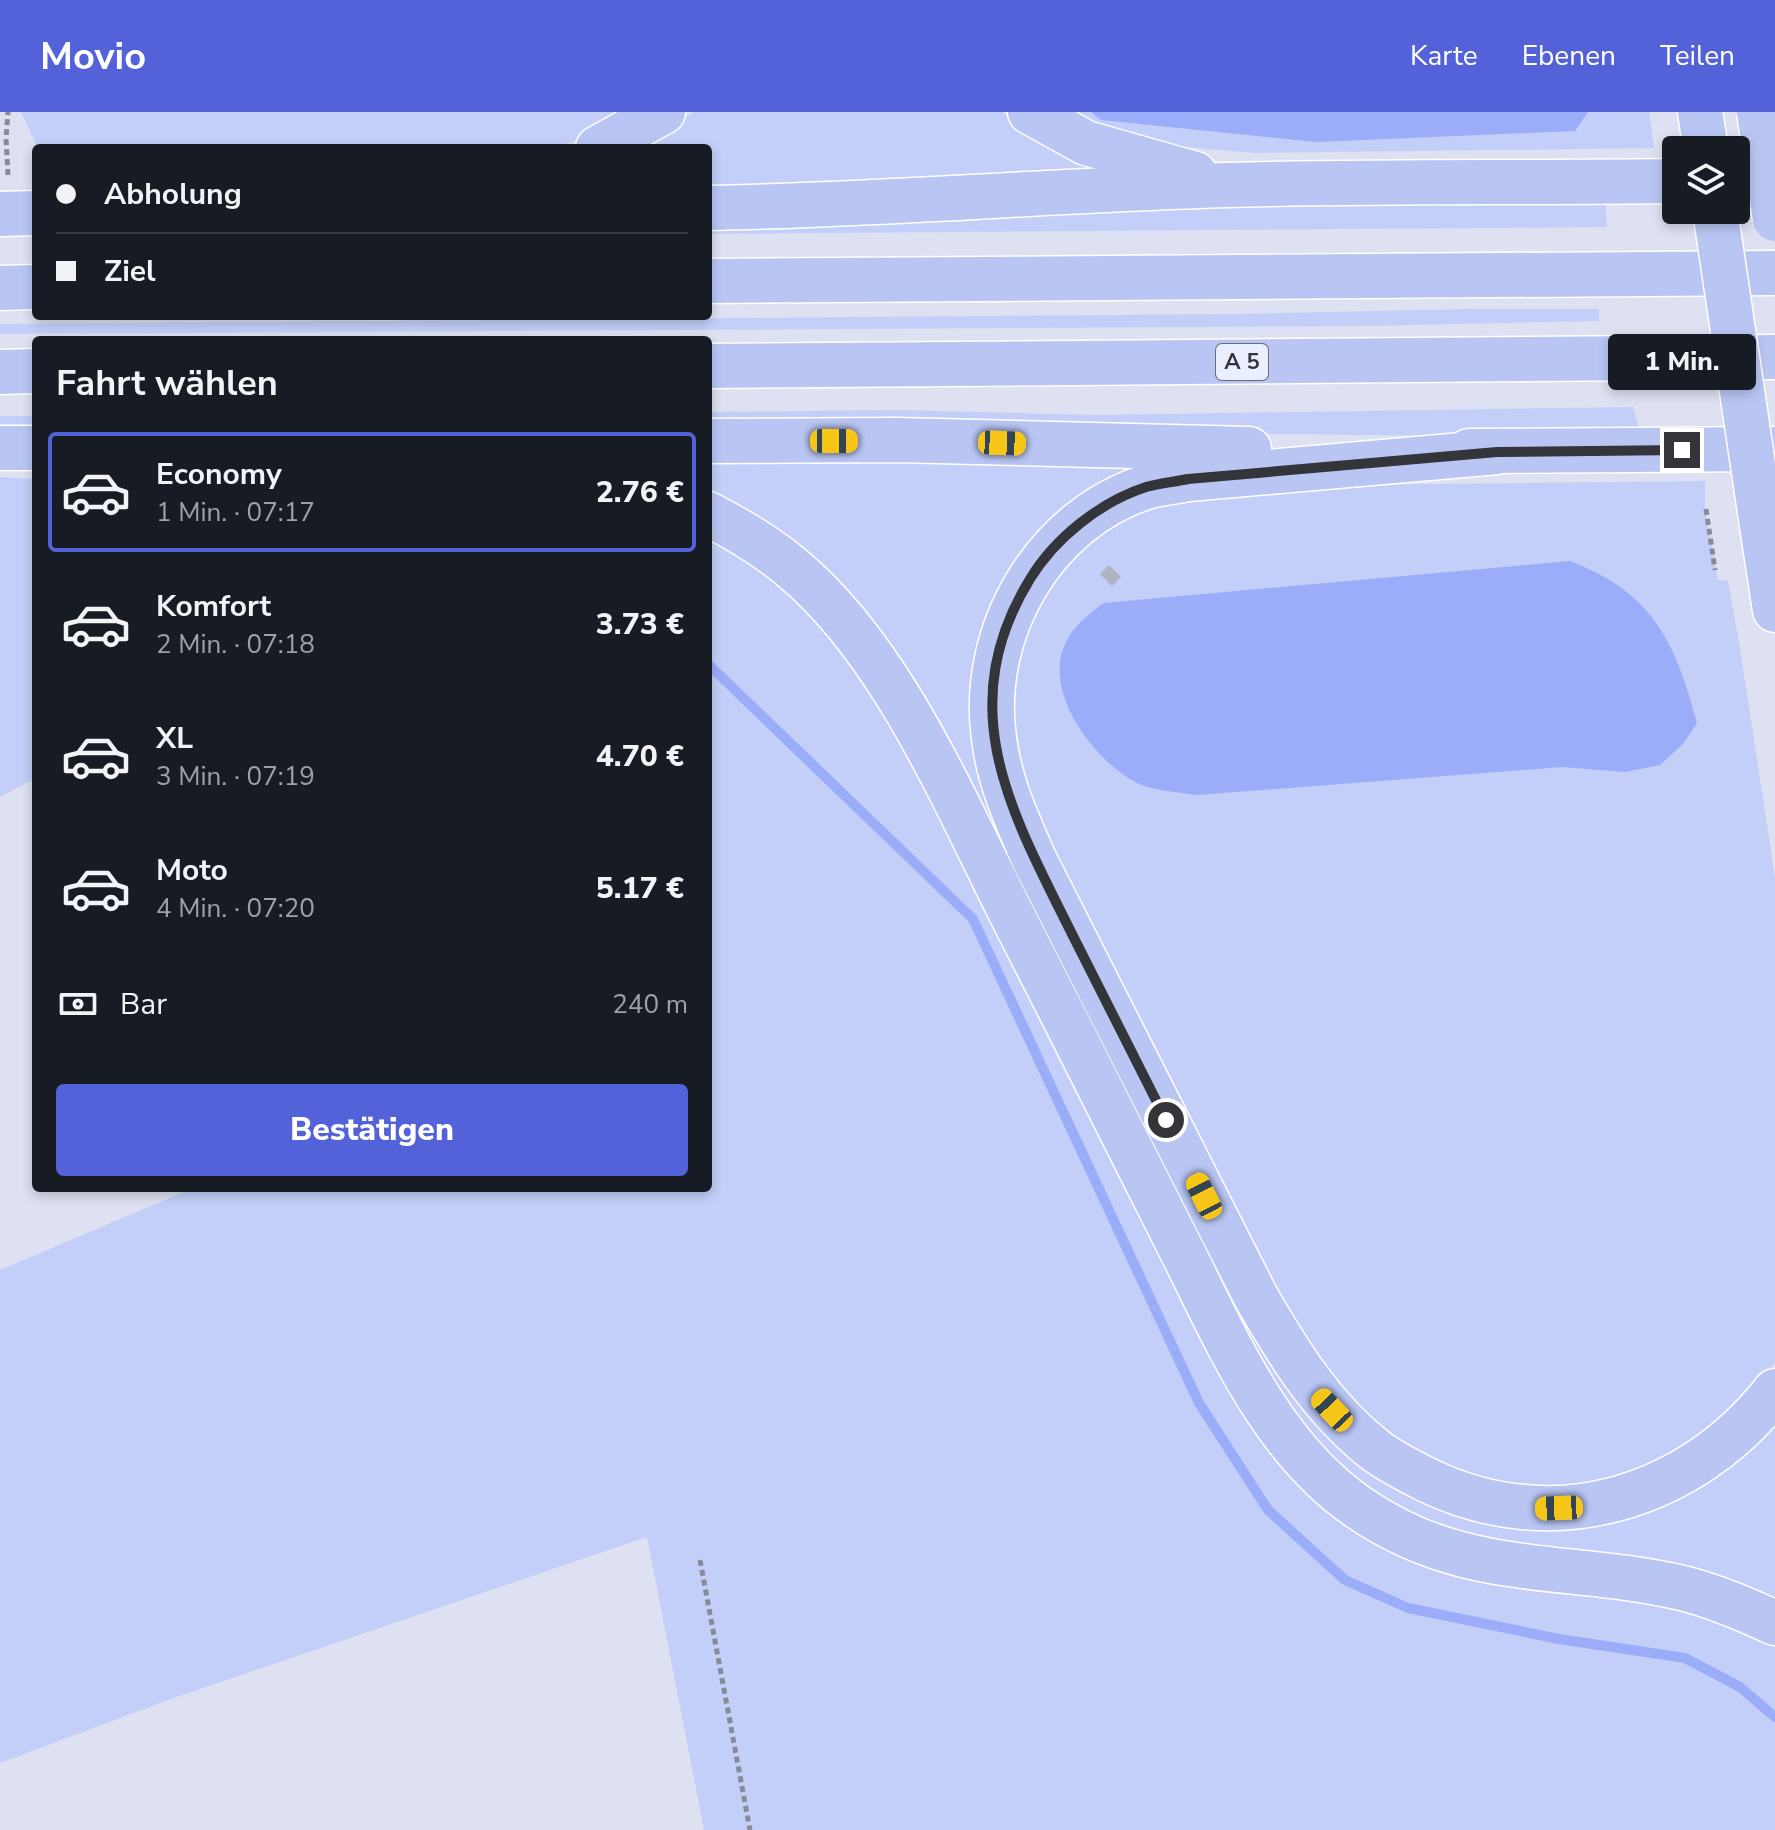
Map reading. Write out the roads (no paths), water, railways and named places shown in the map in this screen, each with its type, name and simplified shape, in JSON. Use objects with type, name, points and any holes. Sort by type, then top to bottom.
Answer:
[{"type":"highway","points":[[605,144],[663,112]]},
{"type":"highway","points":[[1030,112],[1086,143],[1232,185]]},
{"type":"highway","points":[[1700,112],[1704,136]]},
{"type":"highway","points":[[1759,112],[1775,219]]},
{"type":"highway","points":[[712,208],[1232,185],[1662,181]]},
{"type":"highway","points":[[1750,181],[1775,181]]},
{"type":"highway","points":[[1717,224],[1775,610]]},
{"type":"highway","points":[[712,281],[1775,273]]},
{"type":"highway","points":[[0,288],[32,287]]},
{"type":"highway","name":"A 5","points":[[712,366],[1775,357]]},
{"type":"highway","points":[[0,372],[32,371]]},
{"type":"highway","points":[[712,441],[897,440],[1104,447],[1497,452],[1775,449]]},
{"type":"highway","points":[[0,448],[32,448]]},
{"type":"highway","points":[[1497,452],[1188,479],[1146,487],[1095,514],[1071,530],[1051,549],[1016,602],[1004,629],[995,662],[992,705],[998,764],[1014,813],[1034,859],[1256,1297],[1316,1392],[1377,1451],[1402,1468],[1450,1491],[1481,1500],[1542,1508],[1576,1507],[1635,1494],[1682,1474],[1722,1446],[1753,1418],[1775,1391]]},
{"type":"highway","points":[[712,516],[758,542],[793,568],[859,640],[892,687],[994,878],[1215,1317],[1272,1417],[1301,1456],[1357,1507],[1392,1529],[1429,1545],[1470,1559],[1509,1566],[1682,1588],[1732,1603],[1775,1623]]},
{"type":"water","points":[[1091,112],[1588,112],[1575,131],[1317,142],[1101,120]]},
{"type":"water","points":[[1570,561],[1622,588],[1641,605],[1669,644],[1680,668],[1697,723],[1683,744],[1660,765],[1625,772],[1562,767],[1197,795],[1175,792],[1137,783],[1104,759],[1076,723],[1060,682],[1060,661],[1066,642],[1078,625],[1104,603]]},
{"type":"waterway","points":[[712,668],[973,919],[1199,1403],[1268,1510],[1345,1580],[1408,1608],[1559,1639],[1685,1658],[1740,1687],[1775,1717]]}]
